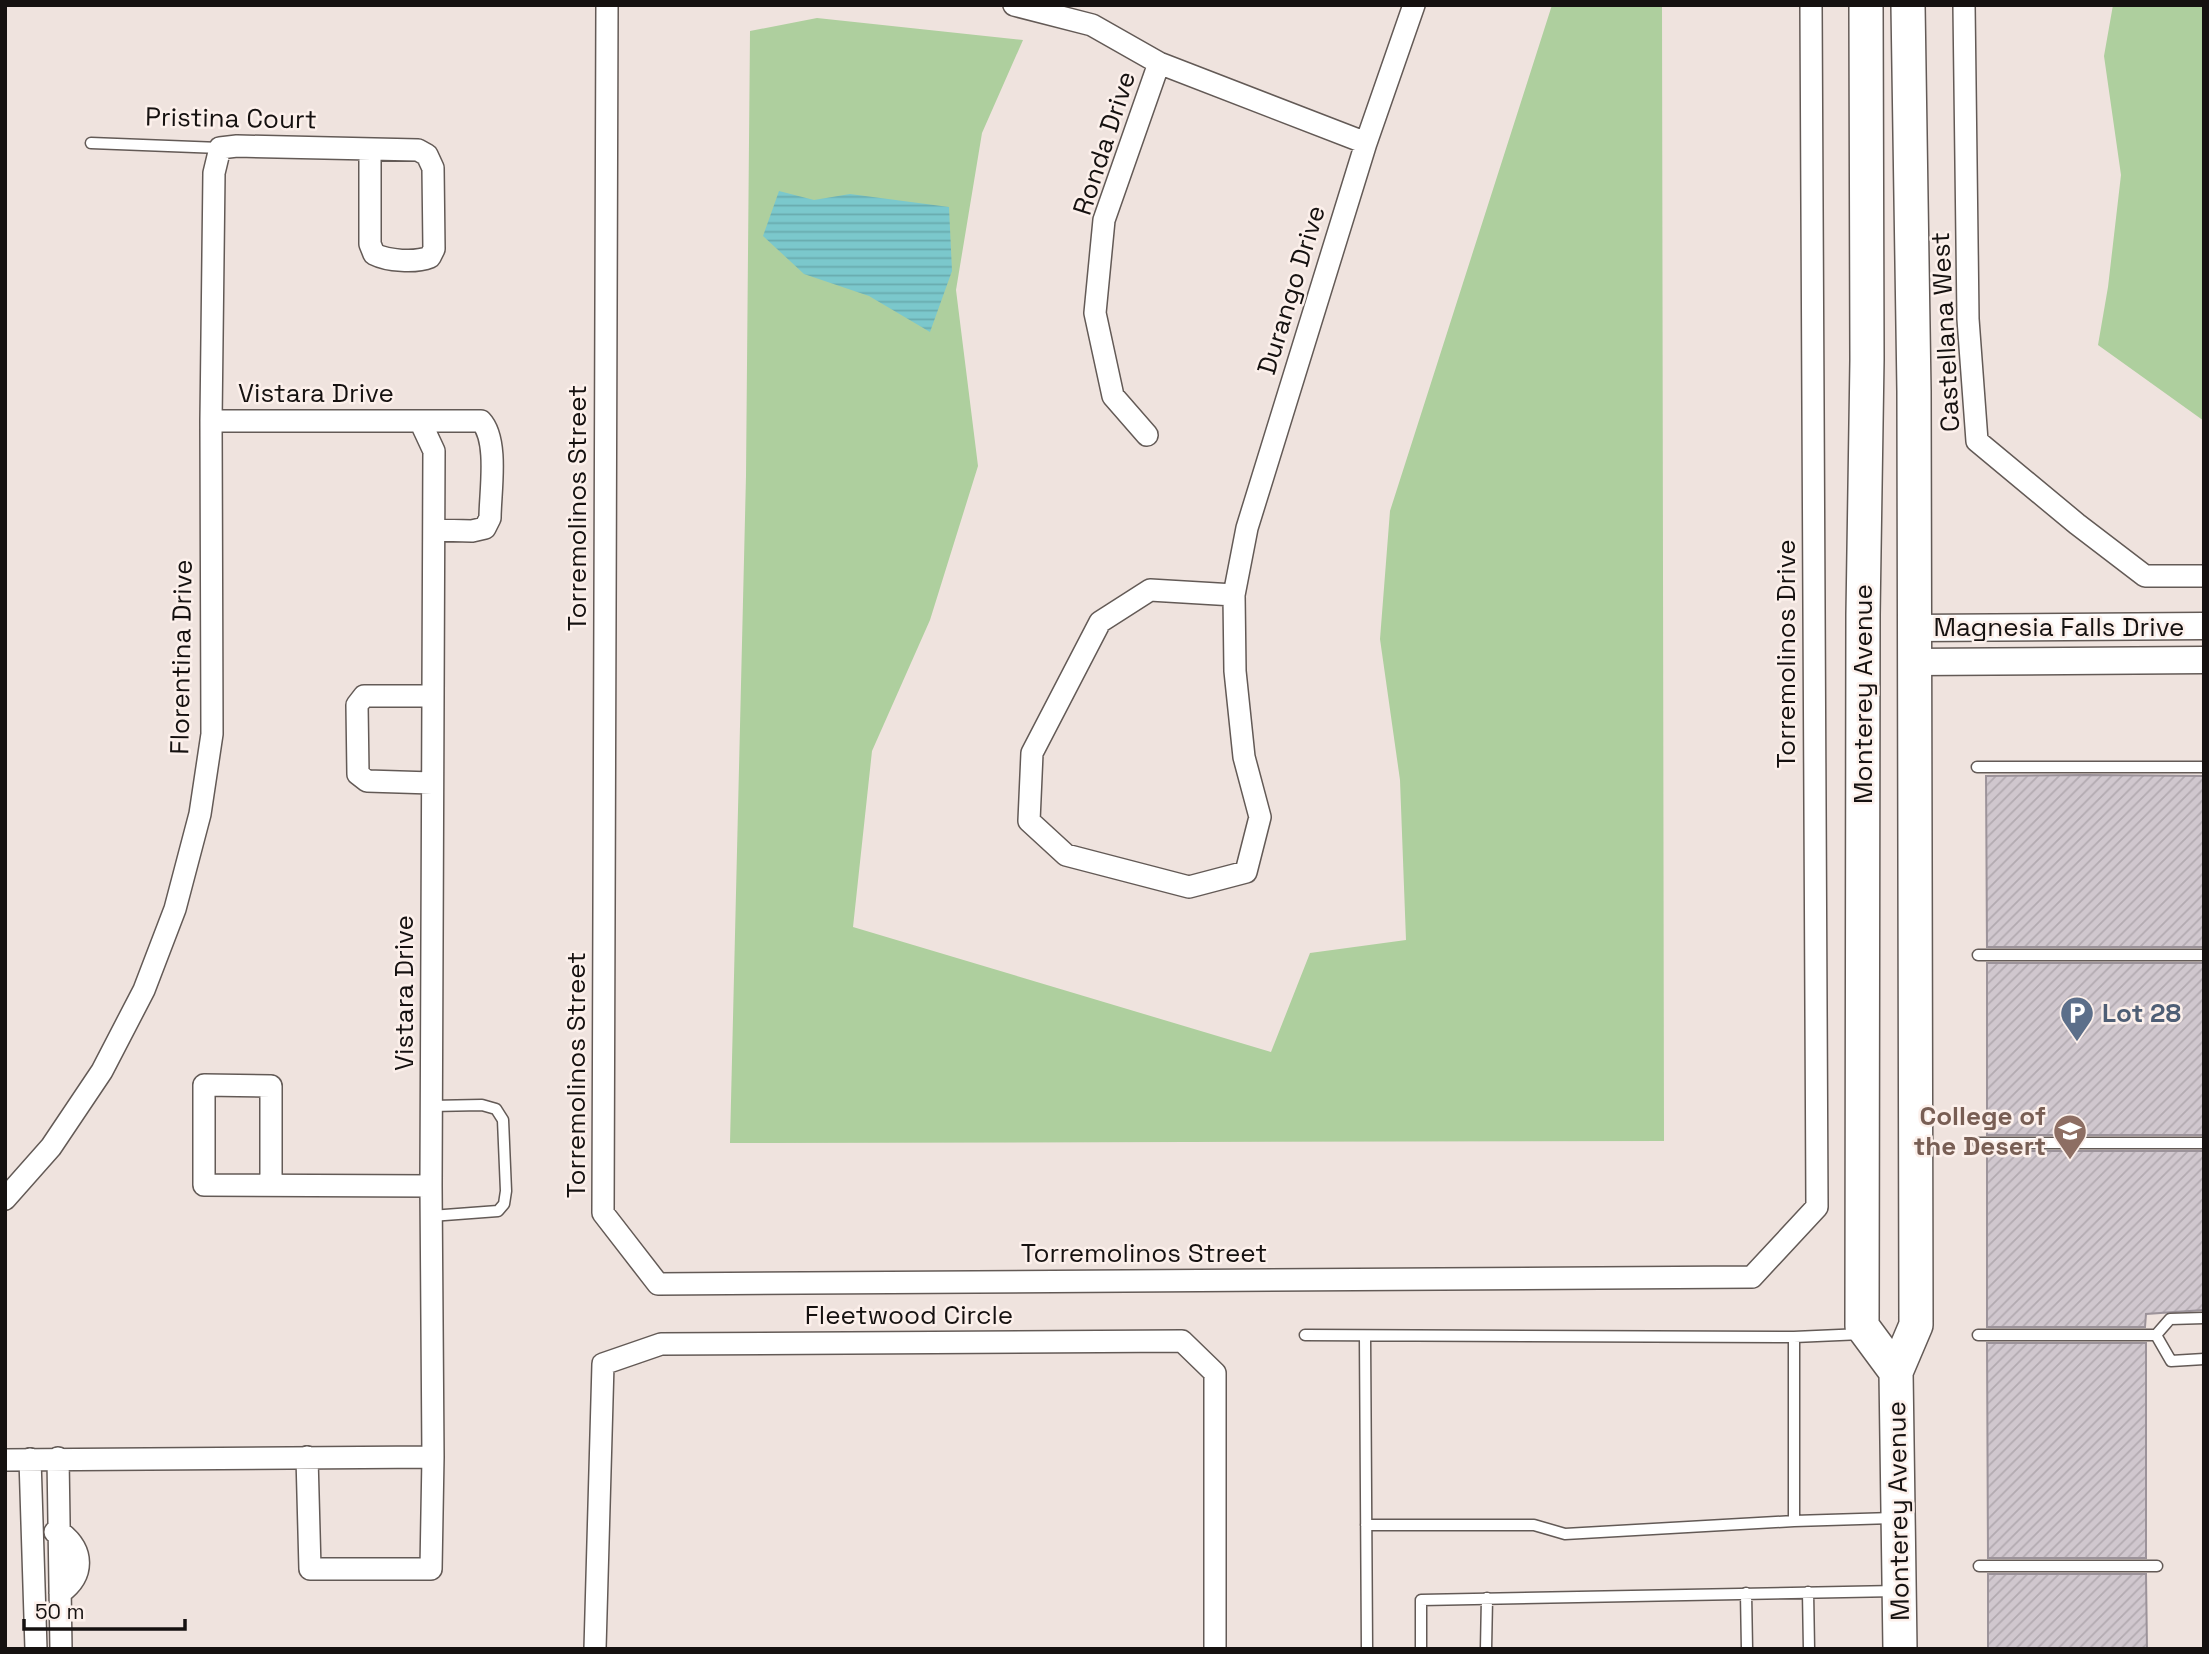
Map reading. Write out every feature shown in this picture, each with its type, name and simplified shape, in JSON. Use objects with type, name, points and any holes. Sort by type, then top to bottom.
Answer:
[{"type":"main road","name":"Monterey Avenue","points":[[1866,5],[1862,1326],[1896,1372]]},
{"type":"main road","name":"Monterey Avenue","points":[[1900,1649],[1896,1372],[1916,1325],[1914,391],[1908,5]]},
{"type":"main road","points":[[1866,263],[1887,324],[1892,378],[1894,627],[1897,648],[1903,659],[1914,662]]},
{"type":"street","name":"Torremolinos Street","points":[[607,5],[603,1213],[658,1284],[1752,1277]]},
{"type":"street","points":[[1014,5],[1093,25],[1159,63],[1366,143]]},
{"type":"street","name":"Durango Drive","points":[[1234,595],[1150,590],[1100,622],[1032,754],[1029,821],[1066,855],[1189,887],[1246,872],[1260,817],[1244,757],[1235,671],[1234,595],[1247,528],[1366,143],[1414,5]]},
{"type":"street","name":"Torremolinos Drive","points":[[1752,1277],[1816,1207],[1811,5]]},
{"type":"street","name":"Castellana West","points":[[1964,5],[1968,319],[1977,441],[2145,576],[2204,576]]},
{"type":"street","name":"Ronda Drive","points":[[1147,435],[1113,396],[1095,313],[1104,220],[1159,63]]},
{"type":"street","name":"Pristina Court","points":[[220,148],[237,146],[418,150],[427,155],[433,168],[434,249],[430,257],[422,260],[383,259],[374,254],[370,244],[370,150]]},
{"type":"street","name":"Florentina Drive","points":[[5,1199],[51,1147],[102,1071],[144,990],[175,909],[200,814],[212,734],[211,421],[214,173],[220,148]]},
{"type":"street","name":"Vistara Drive","points":[[211,421],[481,421],[487,428],[491,445],[490,518],[485,528],[472,531],[433,530]]},
{"type":"street","name":"Vistara Drive","points":[[307,1457],[310,1569],[431,1569],[434,451],[420,421]]},
{"type":"street","name":"Magnesia Falls Drive","points":[[1914,628],[2204,626]]},
{"type":"street","name":"Magnesia Falls Drive","points":[[1914,662],[2204,660]]},
{"type":"street","points":[[432,783],[367,781],[358,774],[357,705],[364,696],[433,696]]},
{"type":"street","points":[[271,1185],[271,1086],[204,1085],[204,1185],[431,1186]]},
{"type":"street","name":"Fleetwood Circle","points":[[594,1649],[603,1364],[661,1344],[1169,1341],[1182,1341],[1214,1373],[1214,1649]]},
{"type":"street","points":[[5,1460],[433,1457]]},
{"type":"street","points":[[58,1458],[61,1649]]},
{"type":"street","points":[[30,1459],[36,1649]]},
{"type":"street","points":[[32,1534],[60,1532]]},
{"type":"street","points":[[35,1626],[61,1626]]},
{"type":"lane","name":"Pristina Court","points":[[91,143],[220,148]]},
{"type":"lane","points":[[1977,767],[2204,768]]},
{"type":"lane","points":[[1978,955],[2204,955]]},
{"type":"lane","points":[[431,1106],[482,1105],[496,1108],[503,1120],[506,1191],[504,1204],[498,1211],[431,1216]]},
{"type":"lane","points":[[1978,1143],[2204,1143]]},
{"type":"lane","points":[[1979,1335],[2156,1335],[2170,1319],[2204,1318]]},
{"type":"lane","points":[[1305,1335],[1794,1337],[1868,1334]]},
{"type":"lane","points":[[2156,1335],[2171,1360],[2204,1359]]},
{"type":"lane","points":[[1364,1336],[1367,1649]]},
{"type":"lane","points":[[1794,1337],[1794,1521]]},
{"type":"lane","points":[[1366,1525],[1534,1525],[1564,1534],[1899,1518]]},
{"type":"lane","points":[[1979,1566],[2157,1566]]},
{"type":"lane","points":[[1420,1649],[1421,1600],[1900,1591]]},
{"type":"lane","points":[[1808,1592],[1809,1649]]},
{"type":"lane","points":[[1746,1594],[1746,1649]]},
{"type":"lane","points":[[1486,1649],[1487,1598]]},
{"type":"green space","points":[[1552,5],[1662,5],[1664,1141],[730,1143],[746,476],[750,31],[817,18],[1023,40],[982,133],[956,290],[978,466],[930,620],[872,751],[853,927],[1271,1052],[1310,953],[1406,940],[1400,780],[1380,639],[1390,511]]},
{"type":"green space","points":[[2113,5],[2204,5],[2204,421],[2098,345],[2108,287],[2121,175],[2104,56]]},
{"type":"water","points":[[779,191],[814,200],[850,194],[949,207],[952,271],[930,332],[869,296],[804,274],[763,236]]},
{"type":"building","points":[[1986,776],[2204,776],[2204,947],[1987,947]]},
{"type":"building","points":[[1987,963],[2204,963],[2204,1135],[1987,1135]]},
{"type":"building","points":[[1987,1151],[2204,1151],[2204,1310],[2146,1314],[2145,1327],[1987,1327]]},
{"type":"building","points":[[1987,1343],[2146,1343],[2146,1558],[1988,1558]]},
{"type":"building","points":[[1988,1574],[2146,1574],[2147,1649],[1988,1649]]},
{"type":"place","name":"Lot 28","points":[[2077,1043]]},
{"type":"place","name":"College of the Desert","points":[[2070,1161]]}]
